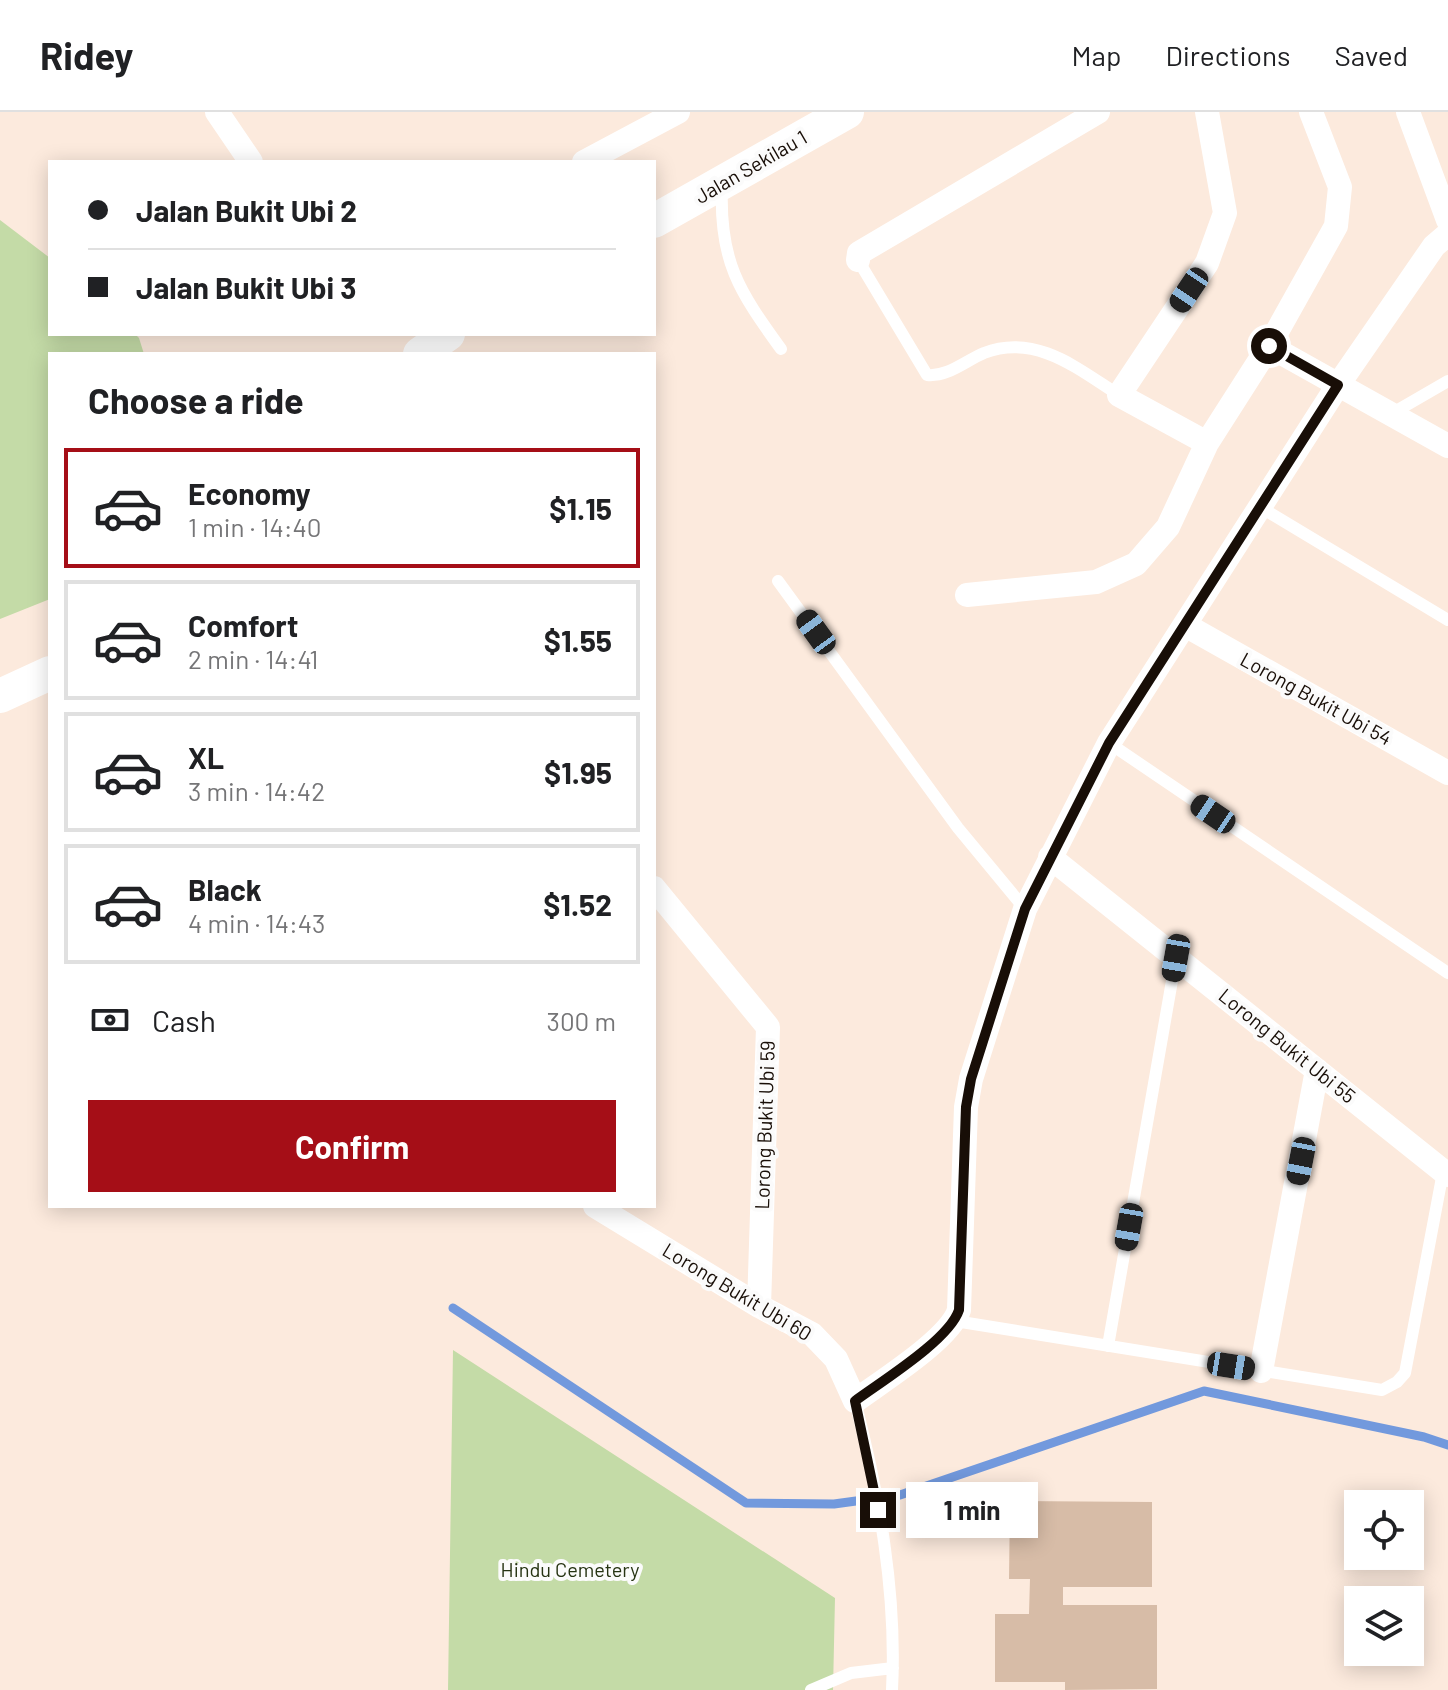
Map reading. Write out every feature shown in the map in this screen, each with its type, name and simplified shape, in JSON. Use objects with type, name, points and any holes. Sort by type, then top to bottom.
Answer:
[{"type":"street","points":[[217,112],[250,160]]},
{"type":"street","points":[[588,160],[678,112]]},
{"type":"street","name":"Jalan Sekilau 1","points":[[656,220],[847,112]]},
{"type":"street","points":[[858,260],[859,253],[1098,112]]},
{"type":"street","points":[[1207,112],[1225,213],[1207,263],[1119,395],[1207,443]]},
{"type":"street","points":[[967,595],[1096,582],[1136,564],[1168,527],[1207,443],[1269,346],[1336,226],[1340,187],[1311,112]]},
{"type":"street","points":[[1409,112],[1448,220]]},
{"type":"street","points":[[855,1401],[930,1345],[955,1321],[959,1310],[966,1107],[971,1079],[1025,909],[1050,857],[1109,743],[1338,385],[1434,246],[1448,234]]},
{"type":"street","points":[[423,352],[445,336]]},
{"type":"street","points":[[1269,346],[1448,446]]},
{"type":"street","name":"Lorong Bukit Ubi 54","points":[[1185,625],[1448,773]]},
{"type":"street","points":[[0,696],[48,674]]},
{"type":"street","name":"Lorong Bukit Ubi 55","points":[[1050,857],[1446,1173]]},
{"type":"street","name":"Lorong Bukit Ubi 59","points":[[656,890],[768,1027],[759,1306]]},
{"type":"street","points":[[1261,1371],[1317,1070]]},
{"type":"street","name":"Lorong Bukit Ubi 60","points":[[598,1208],[759,1306],[812,1334],[836,1359],[855,1401]]},
{"type":"lane","points":[[722,184],[721,221],[727,258],[745,300],[781,349]]},
{"type":"lane","points":[[858,260],[927,375],[944,374],[984,353],[1001,348],[1033,349],[1048,351],[1119,395]]},
{"type":"lane","points":[[1391,414],[1448,381]]},
{"type":"lane","points":[[1260,507],[1448,620]]},
{"type":"lane","points":[[778,581],[958,828],[1025,909]]},
{"type":"lane","points":[[1109,743],[1448,973]]},
{"type":"lane","points":[[1108,1346],[1176,958]]},
{"type":"lane","points":[[955,1321],[1382,1390],[1397,1382],[1405,1373],[1446,1173]]},
{"type":"lane","points":[[855,1401],[882,1531],[892,1690]]},
{"type":"lane","points":[[811,1690],[851,1673],[893,1668]]},
{"type":"green space","points":[[0,220],[48,256],[48,336],[137,336],[143,352],[48,352],[48,600],[0,619]]},
{"type":"green space","name":"Hindu Cemetery","points":[[453,1350],[835,1598],[833,1690],[448,1690]]},
{"type":"building","points":[[1010,1501],[1152,1502],[1152,1587],[1063,1587],[1063,1605],[1157,1605],[1157,1689],[1065,1690],[1065,1682],[995,1682],[995,1614],[1029,1614],[1030,1579],[1009,1579]]},
{"type":"waterway","points":[[453,1308],[746,1503],[834,1504],[900,1495],[1204,1391],[1424,1437],[1448,1445]]},
{"type":"route","points":[[878,1510],[855,1401],[930,1345],[955,1321],[959,1310],[966,1107],[971,1079],[1025,909],[1109,743],[1338,385],[1269,346]]}]
